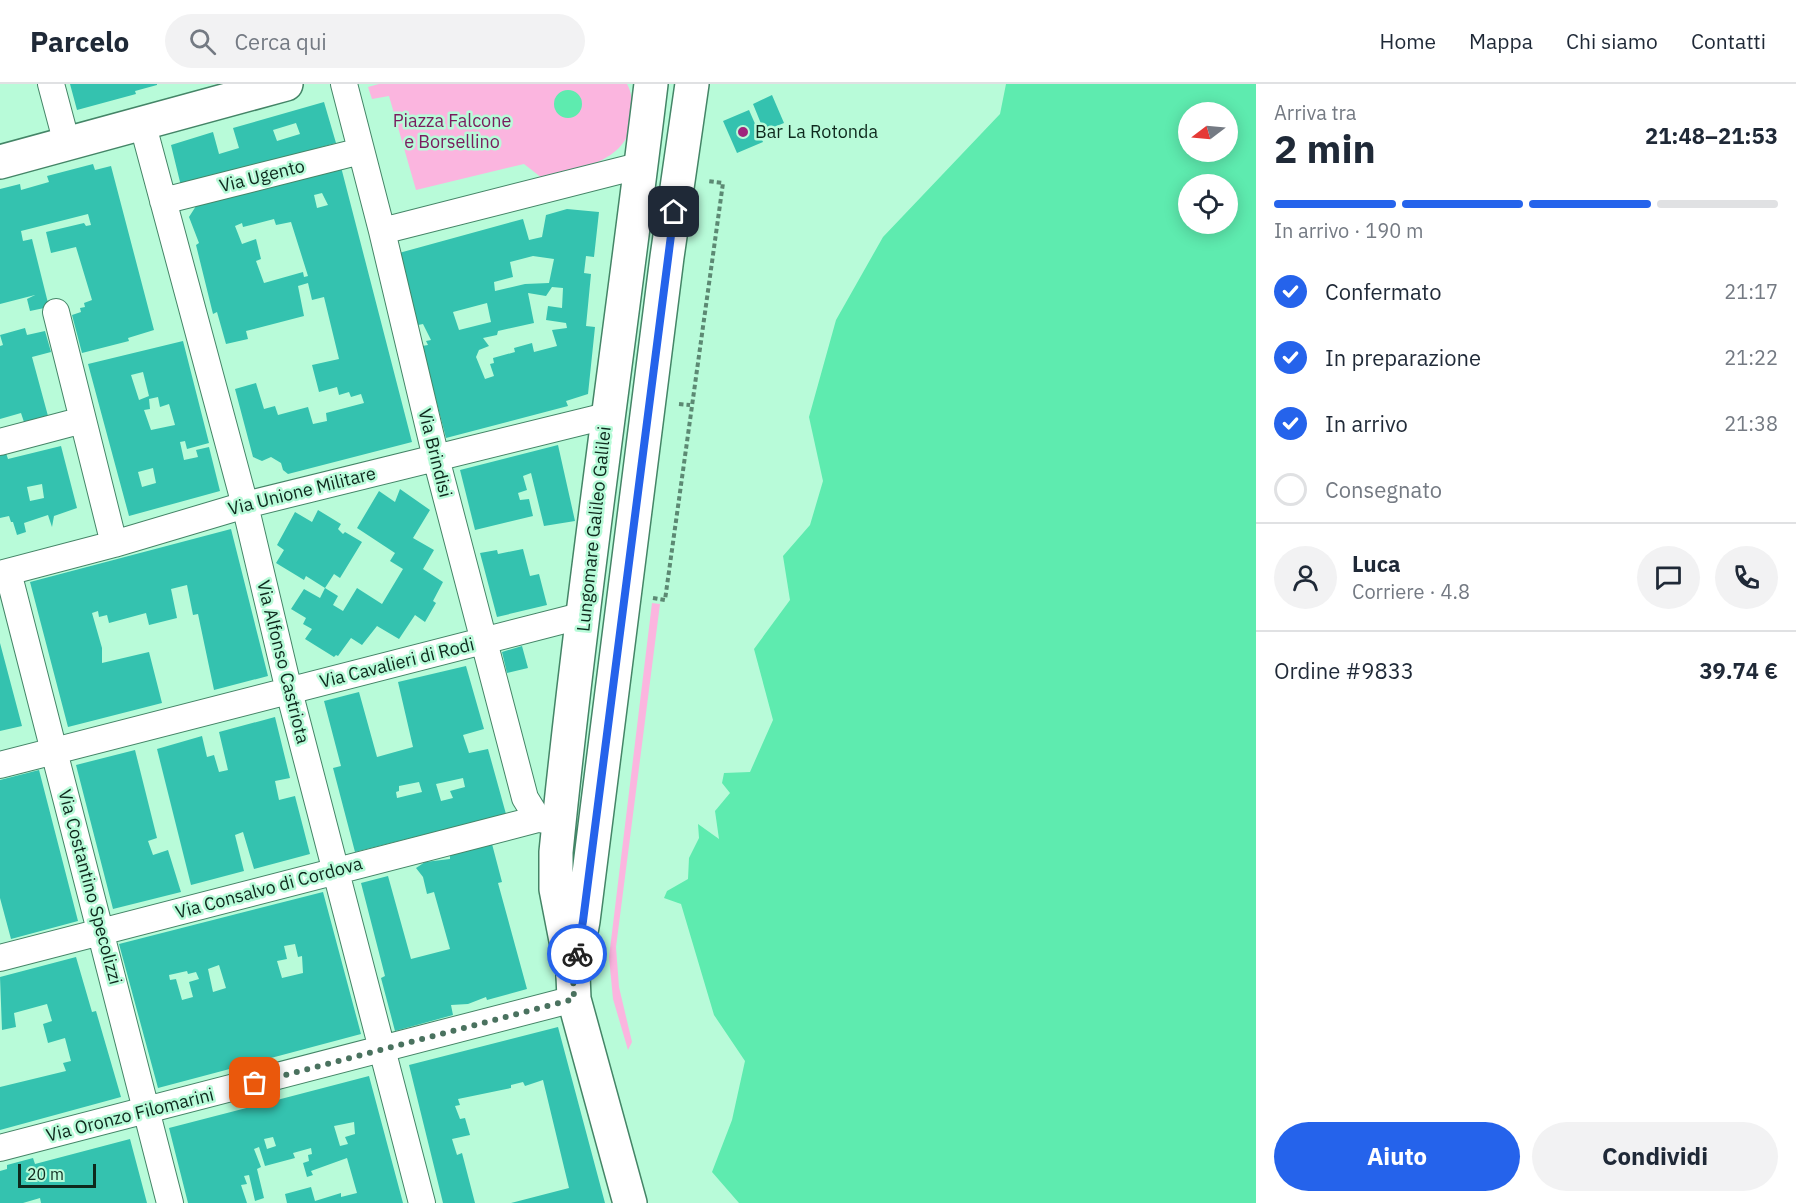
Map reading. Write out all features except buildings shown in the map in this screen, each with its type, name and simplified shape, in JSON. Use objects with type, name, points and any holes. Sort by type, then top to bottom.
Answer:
[{"type":"main road","points":[[0,162],[286,84]]},
{"type":"main road","name":"Lungomare Galileo Galilei","points":[[630,1203],[573,987],[556,889],[548,821],[570,724],[606,416],[631,257],[651,84]]},
{"type":"main road","name":"Lungomare Galileo Galilei","points":[[573,987],[667,257],[692,84]]},
{"type":"main road","points":[[606,416],[647,423]]},
{"type":"main road","points":[[584,615],[621,618]]},
{"type":"main road","points":[[570,724],[607,731]]},
{"type":"street","points":[[51,84],[67,144]]},
{"type":"street","name":"Via Brindisi","points":[[344,84],[436,458],[525,798],[548,821],[570,830],[573,840],[570,884],[583,921]]},
{"type":"street","name":"Via Alfonso Castriota","points":[[142,122],[245,505],[289,691],[422,1203]]},
{"type":"street","name":"Via Ugento","points":[[163,201],[361,151]]},
{"type":"street","points":[[382,231],[642,165]]},
{"type":"street","points":[[56,312],[114,544]]},
{"type":"street","name":"Via Unione Militare","points":[[4,573],[114,544],[245,505],[606,416]]},
{"type":"street","points":[[0,442],[83,420]]},
{"type":"street","name":"Via Costantino Specolizzi","points":[[4,573],[55,752],[170,1203]]},
{"type":"street","name":"Via Cavalieri di Rodi","points":[[0,765],[584,615]]},
{"type":"street","name":"Via Consalvo di Cordova","points":[[0,958],[336,870],[548,821]]},
{"type":"street","name":"Via Oronzo Filomarini","points":[[0,1148],[384,1050],[573,987]]},
{"type":"path","points":[[652,598],[665,600],[690,405],[723,183],[700,180]]},
{"type":"path","points":[[679,404],[690,405]]},
{"type":"green space","name":"Piazza Falcone e Borsellino","points":[[379,84],[627,84],[632,100],[630,128],[624,142],[614,152],[588,166],[542,178],[524,164],[416,190],[389,96],[372,99],[368,87]]},
{"type":"green space","points":[[652,603],[660,604],[616,947],[619,987],[632,1042],[628,1050],[613,999],[609,957]]},
{"type":"shaded area","points":[[1006,84],[1256,84],[1256,1203],[739,1203],[712,1172],[732,1120],[745,1061],[714,1015],[681,904],[664,898],[667,891],[688,879],[689,858],[699,838],[698,824],[719,839],[715,811],[730,793],[722,783],[724,773],[750,772],[773,720],[754,649],[790,600],[783,556],[810,525],[823,481],[809,417],[836,320],[883,237],[1000,114]]},
{"type":"shaded area","points":[[568,90],[578,94],[582,104],[578,114],[568,118],[558,114],[554,104],[558,94]]},
{"type":"way so far","points":[[255,1083],[574,999],[573,975],[577,954]]},
{"type":"place","name":"Bar La Rotonda","points":[[743,132]]},
{"type":"route","points":[[577,954],[674,212]]}]
